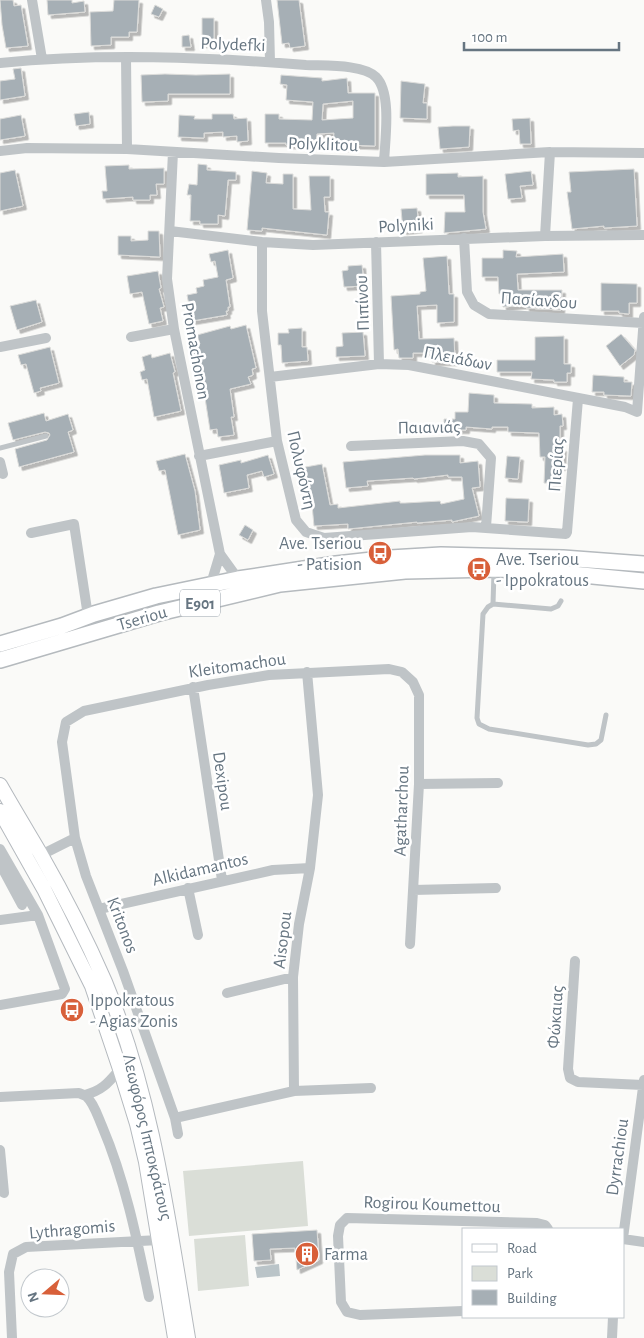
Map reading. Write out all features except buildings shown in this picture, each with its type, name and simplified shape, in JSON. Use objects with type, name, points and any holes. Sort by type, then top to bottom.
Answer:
[{"type":"main road","name":"Tseriou","points":[[0,644],[156,596],[238,579],[390,558],[441,554],[563,558],[644,564]]},
{"type":"main road","name":"Tseriou","points":[[0,660],[159,613],[280,584],[405,571],[494,569],[531,570],[644,580]]},
{"type":"main road","name":"Λεωφόρος Ιπποκράτους","points":[[0,785],[70,908],[105,982],[132,1057],[158,1162],[188,1338]]},
{"type":"main road","name":"Λεωφόρος Ιπποκράτους","points":[[0,811],[44,889],[92,986],[120,1069],[146,1162],[175,1338]]},
{"type":"street","points":[[32,0],[42,59]]},
{"type":"street","points":[[266,0],[269,22],[270,62]]},
{"type":"street","points":[[126,57],[127,149]]},
{"type":"street","name":"Polydefki","points":[[0,63],[42,59],[126,57],[270,62],[362,69],[376,77],[383,87],[386,101],[384,162]]},
{"type":"street","name":"Polyklitou","points":[[0,151],[27,148],[127,149],[332,161],[384,162],[550,152],[644,153]]},
{"type":"street","name":"Promachonon","points":[[173,152],[168,280],[174,329],[220,554],[238,579]]},
{"type":"street","points":[[545,236],[550,152]]},
{"type":"street","name":"Polyniki","points":[[170,231],[262,242],[313,245],[464,238],[644,235]]},
{"type":"street","name":"Πασίανδου","points":[[464,238],[466,292],[474,305],[489,314],[644,320]]},
{"type":"street","name":"Πολυφόντη","points":[[262,242],[262,311],[277,441],[296,520],[306,532],[324,538],[486,527],[566,534]]},
{"type":"street","name":"Πιπίνου","points":[[376,242],[379,364]]},
{"type":"street","name":"Πλειάδων","points":[[270,377],[379,364],[408,365],[625,408],[637,412],[644,320]]},
{"type":"street","points":[[131,337],[174,329]]},
{"type":"street","points":[[0,347],[46,338]]},
{"type":"street","name":"Πιερίας","points":[[566,534],[578,399]]},
{"type":"street","points":[[199,456],[277,441]]},
{"type":"street","name":"Παιανιάς","points":[[351,446],[463,441],[479,444],[491,458],[486,527]]},
{"type":"street","points":[[0,462],[3,474]]},
{"type":"street","points":[[31,532],[74,524],[88,616]]},
{"type":"street","name":"Promachonon","points":[[211,584],[220,554]]},
{"type":"street","name":"Kleitomachou","points":[[66,722],[84,711],[193,687],[269,675],[389,669],[402,672],[413,682]]},
{"type":"street","name":"Aisopou","points":[[294,1092],[294,977],[299,924],[310,868],[318,795],[307,672]]},
{"type":"street","name":"Agatharchou","points":[[410,944],[419,784],[419,695],[413,682]]},
{"type":"street","name":"Dexipou","points":[[193,687],[222,880]]},
{"type":"street","name":"Kritonos","points":[[66,722],[62,742],[75,838],[86,876],[123,971],[175,1118],[178,1134]]},
{"type":"street","points":[[419,784],[498,783]]},
{"type":"street","points":[[41,855],[75,838]]},
{"type":"street","points":[[0,849],[38,915],[65,989],[62,994],[0,1005]]},
{"type":"street","points":[[0,864],[22,905]]},
{"type":"street","name":"Alkidamantos","points":[[99,909],[273,870],[310,868]]},
{"type":"street","points":[[188,888],[198,935]]},
{"type":"street","points":[[413,890],[496,888]]},
{"type":"street","points":[[0,920],[38,915]]},
{"type":"street","name":"Φώκαιας","points":[[575,961],[568,1074],[573,1081],[578,1082],[644,1082]]},
{"type":"street","points":[[227,993],[294,977]]},
{"type":"street","points":[[0,1097],[97,1092],[120,1069]]},
{"type":"street","name":"Dyrrachiou","points":[[624,1233],[640,1147],[644,1082]]},
{"type":"street","points":[[105,1086],[128,1094]]},
{"type":"street","points":[[175,1118],[294,1092],[371,1088]]},
{"type":"street","points":[[82,1094],[95,1110],[111,1148],[137,1240],[149,1297]]},
{"type":"street","points":[[0,1150],[4,1193]]},
{"type":"street","name":"Rogirou Koumettou","points":[[462,1311],[360,1314],[347,1312],[341,1302],[338,1236],[340,1225],[347,1218],[537,1223],[546,1225],[548,1228]]},
{"type":"street","points":[[624,1238],[644,1242]]},
{"type":"street","name":"Lythragomis","points":[[12,1338],[9,1272],[13,1254],[26,1247],[159,1240]]},
{"type":"street","points":[[612,1338],[613,1318]]},
{"type":"lane","points":[[0,448],[46,436]]},
{"type":"lane","points":[[493,604],[494,569]]},
{"type":"lane","points":[[562,600],[558,606],[551,609],[493,604],[483,614],[477,718],[479,724],[489,728],[588,745],[596,744],[601,740],[606,715]]},
{"type":"green space","points":[[303,1161],[308,1226],[189,1236],[183,1171]]},
{"type":"green space","points":[[245,1235],[249,1286],[198,1291],[194,1239]]},
{"type":"shaded area","points":[[279,1264],[280,1276],[257,1278],[255,1267]]},
{"type":"place","name":"Ave. Tseriou - Patision","points":[[380,553]]},
{"type":"place","name":"Ave. Tseriou - Ippokratous","points":[[479,569]]},
{"type":"place","name":"Ippokratous - Agias Zonis","points":[[72,1010]]},
{"type":"place","name":"Farma","points":[[307,1254]]}]
